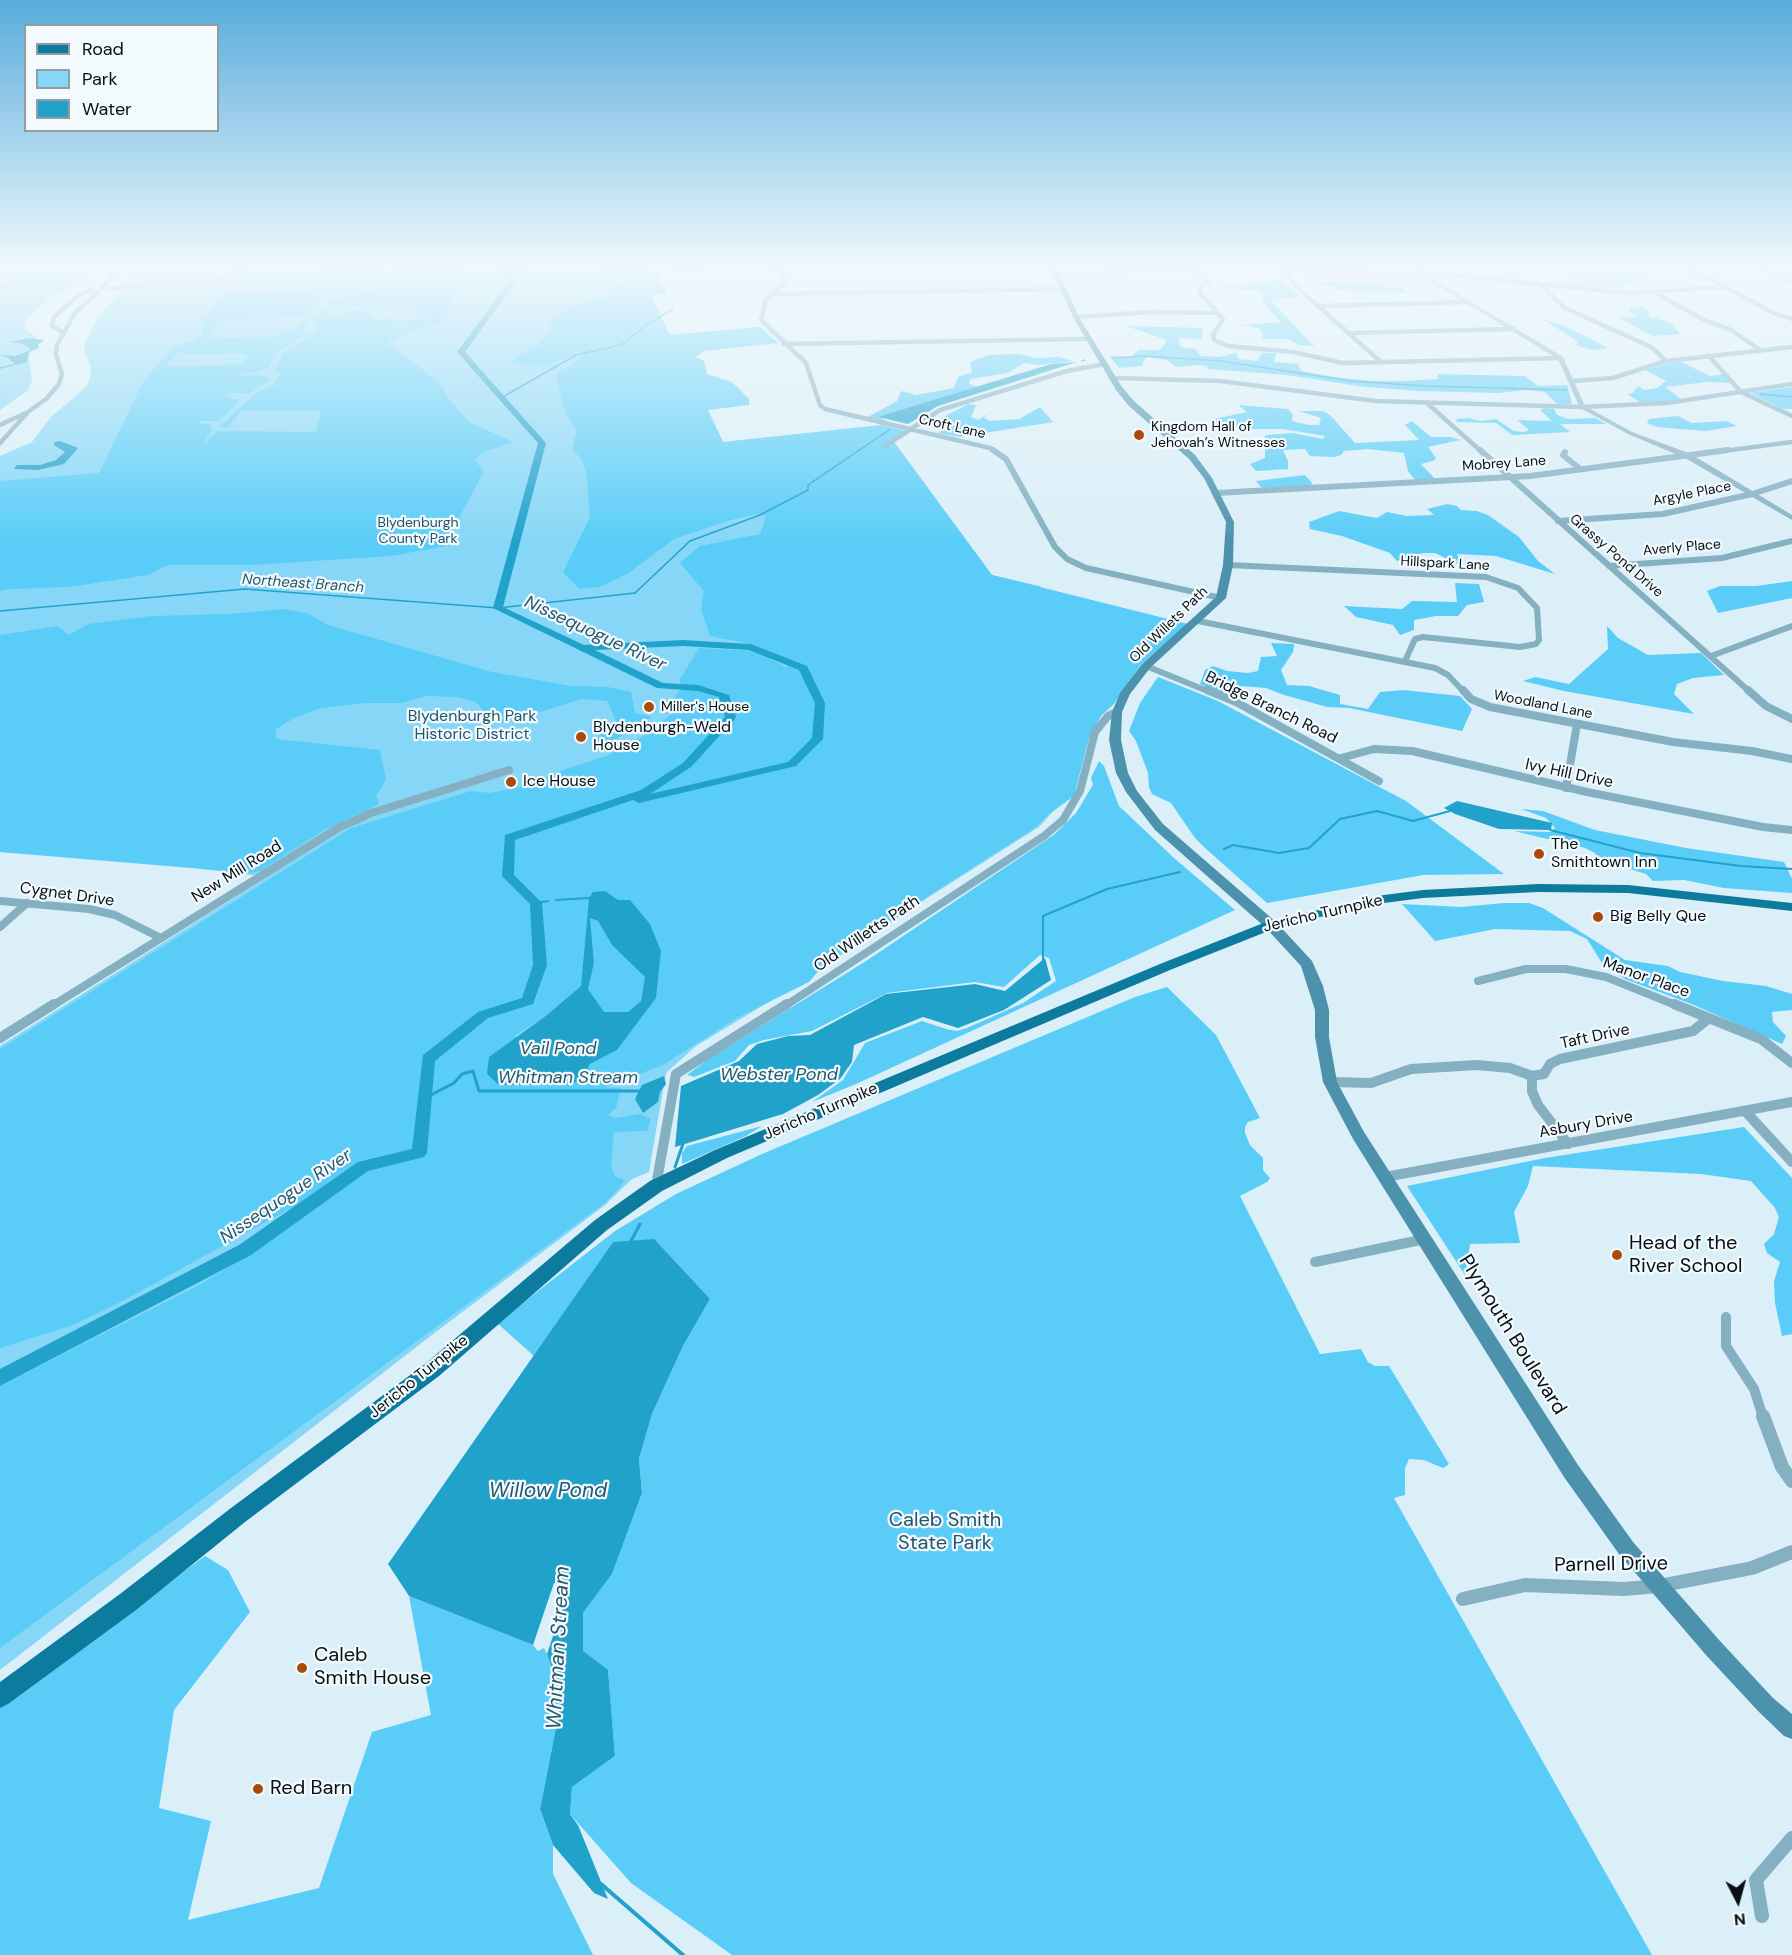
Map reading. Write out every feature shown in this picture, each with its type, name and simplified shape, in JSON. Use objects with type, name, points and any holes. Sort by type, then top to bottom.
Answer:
[{"type":"main road","name":"Old Willets Path","points":[[1102,359],[1131,403],[1192,457],[1208,478],[1230,522],[1228,565],[1221,598],[1146,666],[1129,686],[1117,712],[1115,740],[1117,757],[1122,773],[1143,808],[1159,827],[1271,925]]},
{"type":"main road","name":"Jericho Turnpike","points":[[0,1696],[128,1602],[238,1515],[432,1370],[585,1238],[656,1186],[721,1154],[1165,967],[1271,925],[1384,899],[1490,889],[1628,890],[1792,907]]},
{"type":"main road","name":"Plymouth Boulevard","points":[[1271,925],[1307,964],[1316,986],[1322,1011],[1322,1037],[1330,1082],[1358,1135],[1571,1471],[1626,1548],[1736,1673],[1792,1728]]},
{"type":"street","points":[[0,425],[27,412],[46,399],[60,382],[62,370],[59,359]]},
{"type":"street","name":"Croft Lane","points":[[801,359],[806,363],[820,405],[825,409],[982,444],[1002,455],[1055,547],[1060,554],[1073,562],[1086,568],[1221,598]]},
{"type":"street","points":[[1325,359],[1342,363],[1505,359]]},
{"type":"street","points":[[1378,359],[1381,362]]},
{"type":"street","points":[[1562,359],[1582,406],[1630,433],[1688,456],[1792,518]]},
{"type":"street","points":[[1572,381],[1613,378],[1666,361],[1681,359]]},
{"type":"street","points":[[1712,359],[1741,392],[1792,416]]},
{"type":"street","points":[[885,446],[940,410],[1067,371],[1105,364]]},
{"type":"street","points":[[1113,378],[1220,381],[1376,401],[1582,406],[1667,403],[1792,384]]},
{"type":"street","name":"Grassy Pond Drive","points":[[1428,404],[1766,706],[1792,719]]},
{"type":"street","points":[[0,443],[27,412]]},
{"type":"street","name":"Mobrey Lane","points":[[1216,492],[1509,477],[1792,442]]},
{"type":"street","points":[[1565,452],[1563,455],[1580,470]]},
{"type":"street","name":"Argyle Place","points":[[1558,521],[1663,514],[1752,494],[1792,481]]},
{"type":"street","name":"Averly Place","points":[[1609,566],[1722,558],[1792,541]]},
{"type":"street","name":"Hillspark Lane","points":[[1228,565],[1486,577],[1518,588],[1538,608],[1539,640],[1536,644],[1520,647],[1423,637],[1415,639],[1405,662]]},
{"type":"street","name":"Woodland Lane","points":[[1198,621],[1442,671],[1471,699],[1481,705],[1673,742],[1752,751],[1792,759]]},
{"type":"street","points":[[1711,656],[1792,626]]},
{"type":"street","name":"Bridge Branch Road","points":[[1146,666],[1236,702],[1341,758],[1380,782]]},
{"type":"street","name":"Old Willetts Path","points":[[656,1186],[676,1074],[861,958],[941,902],[1044,836],[1063,820],[1080,791],[1095,732],[1108,716],[1117,712]]},
{"type":"street","points":[[1566,788],[1576,724]]},
{"type":"street","name":"Ivy Hill Drive","points":[[1341,758],[1374,749],[1412,751],[1566,788],[1763,827],[1792,830]]},
{"type":"street","name":"New Mill Road","points":[[0,1038],[338,828],[378,811],[509,770]]},
{"type":"street","name":"Cygnet Drive","points":[[0,901],[89,909],[115,915],[161,938]]},
{"type":"street","points":[[0,927],[27,903]]},
{"type":"street","name":"Manor Place","points":[[1478,981],[1526,969],[1580,971],[1624,983],[1761,1039],[1792,1063]]},
{"type":"street","name":"Taft Drive","points":[[1532,1076],[1544,1074],[1550,1064],[1560,1059],[1693,1031],[1709,1018]]},
{"type":"street","points":[[1330,1082],[1371,1083],[1411,1070],[1477,1065],[1510,1068],[1532,1076],[1532,1091],[1538,1106],[1568,1144]]},
{"type":"street","name":"Asbury Drive","points":[[1385,1177],[1792,1102]]},
{"type":"street","points":[[1745,1111],[1792,1162]]},
{"type":"street","points":[[1315,1262],[1425,1239]]},
{"type":"street","points":[[1726,1317],[1726,1346],[1754,1389],[1782,1467],[1792,1481]]},
{"type":"street","name":"Parnell Drive","points":[[1463,1599],[1525,1585],[1624,1588],[1659,1586],[1752,1568],[1792,1552]]},
{"type":"street","points":[[1762,1916],[1756,1880],[1792,1838]]},
{"type":"green space","points":[[0,359],[29,359],[32,381],[27,391],[0,410]]},
{"type":"green space","points":[[88,359],[683,359],[723,442],[882,425],[992,575],[1040,586],[1147,659],[1103,702],[1067,796],[1039,827],[792,988],[696,1046],[666,1073],[649,1172],[632,1179],[604,1206],[437,1331],[0,1670],[0,1046],[267,877],[152,863],[0,852],[0,456],[32,442],[51,417],[86,387],[91,368]]},
{"type":"green space","name":"Blydenburgh County Park","points":[[162,359],[172,359],[165,366],[233,365],[246,359],[273,359],[268,368],[257,372],[230,375],[267,376],[269,381],[249,393],[227,393],[224,396],[240,401],[218,421],[199,421],[210,425],[212,429],[203,445],[217,431],[316,432],[321,411],[242,410],[227,428],[220,427],[256,393],[274,384],[281,374],[274,370],[280,359],[409,359],[445,390],[449,399],[469,422],[513,442],[484,452],[475,460],[484,472],[449,536],[458,544],[391,556],[252,565],[168,565],[148,575],[69,587],[0,591],[0,481],[99,473],[144,380]]},
{"type":"green space","points":[[514,359],[563,359],[548,365],[512,364]]},
{"type":"green space","points":[[579,359],[700,359],[704,361],[707,374],[732,382],[749,399],[749,405],[708,410],[723,442],[882,425],[906,431],[892,440],[992,575],[1188,624],[1141,664],[1114,704],[1101,716],[1089,738],[1074,796],[1036,827],[826,962],[809,982],[737,1018],[663,1065],[606,1087],[621,1088],[616,1108],[608,1115],[615,1118],[640,1114],[651,1119],[647,1131],[614,1132],[611,1167],[615,1176],[624,1180],[606,1202],[0,1648],[0,1386],[201,1284],[280,1234],[306,1211],[293,1207],[121,1302],[73,1325],[0,1348],[0,1049],[351,828],[471,791],[490,793],[527,786],[566,769],[609,755],[643,736],[673,713],[675,697],[680,690],[680,679],[699,648],[757,651],[785,667],[792,662],[755,645],[710,636],[701,609],[704,591],[680,563],[700,546],[760,534],[766,516],[757,514],[731,520],[674,539],[627,574],[600,587],[579,589],[563,572],[590,517],[586,470],[580,457],[572,450],[577,430],[565,413],[556,376],[559,371]],"holes":[[[589,897],[617,900],[661,951],[656,998],[617,1050],[590,1064],[582,1080],[568,1085],[499,1085],[516,1035],[547,1015],[581,986]]]},
{"type":"green space","points":[[978,359],[1073,361],[1039,365],[1024,363],[1008,373],[970,379],[969,384],[978,387],[879,417],[889,422],[866,418],[897,401],[901,391],[916,395],[954,388],[958,377],[972,372],[970,362]]},
{"type":"green space","points":[[1112,359],[1145,359],[1142,366],[1119,368]]},
{"type":"green space","points":[[1162,359],[1275,359],[1274,362],[1298,364],[1301,371],[1371,381],[1438,379],[1438,374],[1525,376],[1538,386],[1567,385],[1572,404],[1557,404],[1545,392],[1527,390],[1498,393],[1365,387],[1287,375],[1208,369],[1207,366],[1198,365],[1176,367],[1167,360]]},
{"type":"green space","points":[[1681,362],[1710,376],[1723,374],[1730,383],[1707,382],[1665,387],[1679,397],[1680,401],[1640,402],[1627,394],[1633,393],[1638,386],[1644,390],[1657,388],[1666,381],[1645,370]]},
{"type":"green space","points":[[1792,387],[1792,409],[1783,409],[1750,393]]},
{"type":"green space","points":[[968,404],[976,405],[971,417],[978,420],[998,408],[984,417],[989,421],[1019,419],[1040,407],[1053,422],[960,437],[938,433],[950,427],[938,420]]},
{"type":"green space","points":[[1238,405],[1288,409],[1293,414],[1292,421],[1309,425],[1319,425],[1321,418],[1299,411],[1323,411],[1330,415],[1355,443],[1419,440],[1405,425],[1412,421],[1431,437],[1451,437],[1460,440],[1428,447],[1436,458],[1421,464],[1435,479],[1415,480],[1408,471],[1404,453],[1368,449],[1344,451],[1341,455],[1334,457],[1310,456],[1305,449],[1283,450],[1288,461],[1288,469],[1256,471],[1250,464],[1265,458],[1265,436],[1293,433],[1323,439],[1325,436],[1283,429],[1249,429],[1221,425],[1210,420],[1247,412]]},
{"type":"green space","points":[[1554,409],[1557,415],[1568,419],[1595,418],[1606,424],[1560,424],[1570,432],[1512,435],[1496,423],[1456,422],[1457,419],[1468,418],[1481,421],[1496,419],[1514,431],[1524,432],[1529,430],[1517,420],[1552,421],[1540,410]]},
{"type":"green space","points":[[1678,416],[1692,423],[1726,421],[1737,426],[1705,431],[1657,427],[1647,423],[1649,419]]},
{"type":"green space","points":[[1305,475],[1312,483],[1311,486],[1267,488],[1261,487],[1256,481]]},
{"type":"green space","points":[[1447,504],[1457,506],[1461,510],[1477,511],[1488,515],[1519,537],[1538,561],[1555,574],[1496,556],[1457,554],[1464,567],[1435,553],[1423,553],[1397,561],[1390,553],[1342,536],[1310,529],[1309,522],[1339,511],[1377,518],[1387,512],[1407,516],[1434,515],[1427,509]]},
{"type":"green space","points":[[1792,581],[1792,598],[1718,613],[1707,591],[1720,586],[1756,586]]},
{"type":"green space","points":[[1455,583],[1479,584],[1484,602],[1467,605],[1458,616],[1436,616],[1414,620],[1414,630],[1400,635],[1393,625],[1356,617],[1344,606],[1402,609],[1412,601],[1457,602]]},
{"type":"green space","points":[[283,609],[307,613],[328,625],[492,672],[571,686],[608,687],[631,692],[635,713],[652,717],[610,743],[598,746],[596,742],[602,728],[616,721],[607,701],[581,699],[531,715],[514,716],[505,722],[495,724],[484,720],[485,713],[476,702],[456,697],[426,696],[402,703],[365,703],[321,708],[294,718],[276,729],[276,739],[380,750],[386,780],[376,796],[379,804],[326,829],[260,871],[251,873],[0,852],[0,635],[58,626],[68,635],[89,624],[152,616],[229,614]]},
{"type":"green space","points":[[1607,626],[1618,638],[1648,655],[1701,653],[1724,675],[1693,678],[1677,684],[1674,694],[1694,714],[1564,691],[1523,681],[1535,677],[1569,684],[1608,649]]},
{"type":"green space","points":[[1271,643],[1294,644],[1293,652],[1281,670],[1287,685],[1309,686],[1340,695],[1340,704],[1368,709],[1380,692],[1403,690],[1460,696],[1472,709],[1462,731],[1349,708],[1327,707],[1266,688],[1241,686],[1243,701],[1200,684],[1205,670],[1213,666],[1227,671],[1248,673],[1258,671],[1261,657],[1277,656]]},
{"type":"green space","points":[[1158,677],[1218,701],[1406,801],[1504,874],[1423,875],[1267,903],[1195,838],[1171,803],[1152,794],[1148,773],[1136,741],[1129,731],[1140,703]]},
{"type":"green space","points":[[1099,761],[1104,766],[1119,806],[1174,858],[1235,910],[812,1102],[843,1080],[865,1043],[922,1021],[957,1031],[1023,1003],[1056,981],[1049,958],[1040,955],[1004,987],[975,982],[887,993],[812,1031],[749,1045],[735,1061],[694,1077],[687,1075],[710,1058],[866,961],[1055,834],[1076,813],[1093,785],[1091,778]]},
{"type":"green space","points":[[1521,809],[1543,811],[1595,830],[1686,848],[1784,862],[1792,879],[1792,893],[1724,888],[1684,880],[1653,881],[1646,874],[1598,859],[1595,853],[1585,848],[1514,831],[1551,832],[1555,828],[1546,818]]},
{"type":"green space","points":[[1529,903],[1543,908],[1625,960],[1668,966],[1680,972],[1723,981],[1766,986],[1792,994],[1792,1010],[1772,1012],[1773,1022],[1786,1036],[1782,1044],[1694,1005],[1625,979],[1602,963],[1587,939],[1570,931],[1495,929],[1435,941],[1402,904],[1461,907]]},
{"type":"green space","points":[[590,918],[598,921],[612,945],[645,977],[641,1001],[628,1012],[603,1012],[588,989],[594,963]]},
{"type":"green space","name":"Caleb Smith State Park","points":[[1167,987],[1216,1035],[1260,1118],[1248,1122],[1245,1133],[1250,1145],[1263,1158],[1263,1170],[1270,1178],[1267,1182],[1240,1196],[1320,1354],[1361,1349],[1368,1362],[1375,1366],[1389,1366],[1449,1464],[1443,1468],[1424,1460],[1409,1459],[1405,1468],[1405,1495],[1394,1498],[1652,1955],[732,1955],[631,1883],[570,1814],[572,1787],[615,1756],[608,1671],[582,1651],[583,1613],[612,1574],[642,1493],[639,1459],[652,1414],[683,1346],[710,1299],[613,1242],[534,1356],[497,1323],[615,1231],[676,1194],[762,1154],[1135,997]]},
{"type":"green space","points":[[762,1126],[746,1136],[682,1164],[682,1153],[687,1146]]},
{"type":"green space","points":[[1744,1127],[1792,1178],[1792,1334],[1782,1336],[1775,1303],[1774,1281],[1780,1262],[1767,1253],[1764,1244],[1774,1234],[1779,1217],[1775,1208],[1751,1181],[1701,1174],[1533,1166],[1528,1186],[1514,1212],[1520,1243],[1470,1244],[1465,1275],[1407,1186],[1545,1158]]},
{"type":"green space","points":[[205,1556],[228,1570],[250,1612],[174,1710],[159,1808],[211,1821],[188,1920],[319,1888],[372,1732],[431,1715],[409,1596],[533,1645],[538,1651],[544,1648],[562,1697],[540,1809],[553,1845],[553,1874],[593,1955],[0,1955],[0,1708]]},
{"type":"water","points":[[9,359],[28,359],[27,362],[0,369],[0,367],[15,364]]},
{"type":"water","points":[[1077,362],[938,406],[908,424],[878,417],[1051,364]]},
{"type":"water","points":[[60,441],[78,448],[64,464],[38,470],[14,469],[17,465],[40,465],[56,460],[65,452],[54,445],[54,442]]},
{"type":"water","points":[[1457,801],[1552,823],[1551,830],[1499,829],[1444,808]]},
{"type":"water","name":"Vail Pond","points":[[605,891],[618,900],[630,900],[650,924],[661,951],[656,998],[617,1050],[590,1064],[582,1080],[568,1085],[499,1085],[487,1074],[489,1057],[547,1015],[581,986],[589,898],[593,892]],"holes":[[[590,918],[598,921],[612,945],[645,977],[641,1001],[628,1012],[604,1012],[588,989],[594,963]]]},
{"type":"water","name":"Webster Pond","points":[[1045,958],[1051,980],[1004,1010],[958,1028],[923,1017],[854,1045],[852,1062],[840,1079],[818,1095],[783,1114],[675,1147],[681,1086],[739,1061],[757,1044],[788,1036],[810,1035],[886,994],[975,984],[1005,991]]},
{"type":"water","points":[[664,1076],[666,1084],[660,1092],[658,1102],[643,1113],[635,1099],[642,1085]]},
{"type":"water","name":"Willow Pond","points":[[654,1239],[710,1299],[683,1346],[652,1414],[639,1459],[642,1493],[612,1574],[583,1613],[583,1651],[608,1670],[615,1756],[572,1787],[570,1814],[578,1825],[608,1899],[594,1893],[553,1845],[540,1809],[562,1697],[547,1654],[570,1585],[554,1583],[533,1645],[409,1596],[388,1564],[613,1242]]},
{"type":"waterway","name":"Nissequogue River","points":[[0,1378],[245,1250],[363,1166],[419,1153],[428,1059],[483,1015],[528,1001],[540,965],[536,903],[508,876],[509,838],[645,792],[687,765],[731,717],[724,695],[698,688],[661,686],[498,608],[542,443],[467,359]]},
{"type":"waterway","points":[[501,398],[569,359]]},
{"type":"waterway","points":[[1194,359],[1221,361],[1351,381],[1425,386],[1568,390]]},
{"type":"waterway","points":[[1760,394],[1792,397]]},
{"type":"waterway","name":"Northeast Branch","points":[[0,611],[245,589],[498,608],[635,593],[690,541],[760,515],[808,490],[808,485],[889,430]]},
{"type":"waterway","points":[[584,648],[683,643],[751,647],[803,668],[820,703],[817,739],[792,764],[639,800]]},
{"type":"waterway","points":[[1224,849],[1233,845],[1279,853],[1309,848],[1340,819],[1377,811],[1413,821],[1450,811]]},
{"type":"waterway","points":[[1550,830],[1640,853],[1741,866],[1792,869]]},
{"type":"waterway","points":[[1043,960],[1043,916],[1107,889],[1180,872]]},
{"type":"waterway","points":[[556,900],[589,898]]},
{"type":"waterway","points":[[536,903],[548,901]]},
{"type":"waterway","name":"Whitman Stream","points":[[425,1098],[454,1083],[462,1074],[473,1071],[479,1091],[642,1091]]},
{"type":"waterway","name":"Whitman Stream","points":[[675,1167],[683,1144]]},
{"type":"waterway","name":"Whitman Stream","points":[[630,1243],[640,1224]]},
{"type":"waterway","name":"Whitman Stream","points":[[601,1884],[683,1955]]},
{"type":"place","name":"Kingdom Hall of Jehovah’s Witnesses","points":[[1139,435]]},
{"type":"place","name":"Miller's House","points":[[649,707]]},
{"type":"place","name":"Blydenburgh-Weld House","points":[[581,737]]},
{"type":"place","name":"Ice House","points":[[511,782]]},
{"type":"place","name":"The Smithtown Inn","points":[[1539,854]]},
{"type":"place","name":"Big Belly Que","points":[[1598,917]]},
{"type":"place","name":"Head of the River School","points":[[1617,1255]]},
{"type":"place","name":"Caleb Smith House","points":[[302,1668]]},
{"type":"place","name":"Red Barn","points":[[258,1789]]},
{"type":"park label","name":"Blydenburgh Park Historic District","points":[[472,726]]}]
